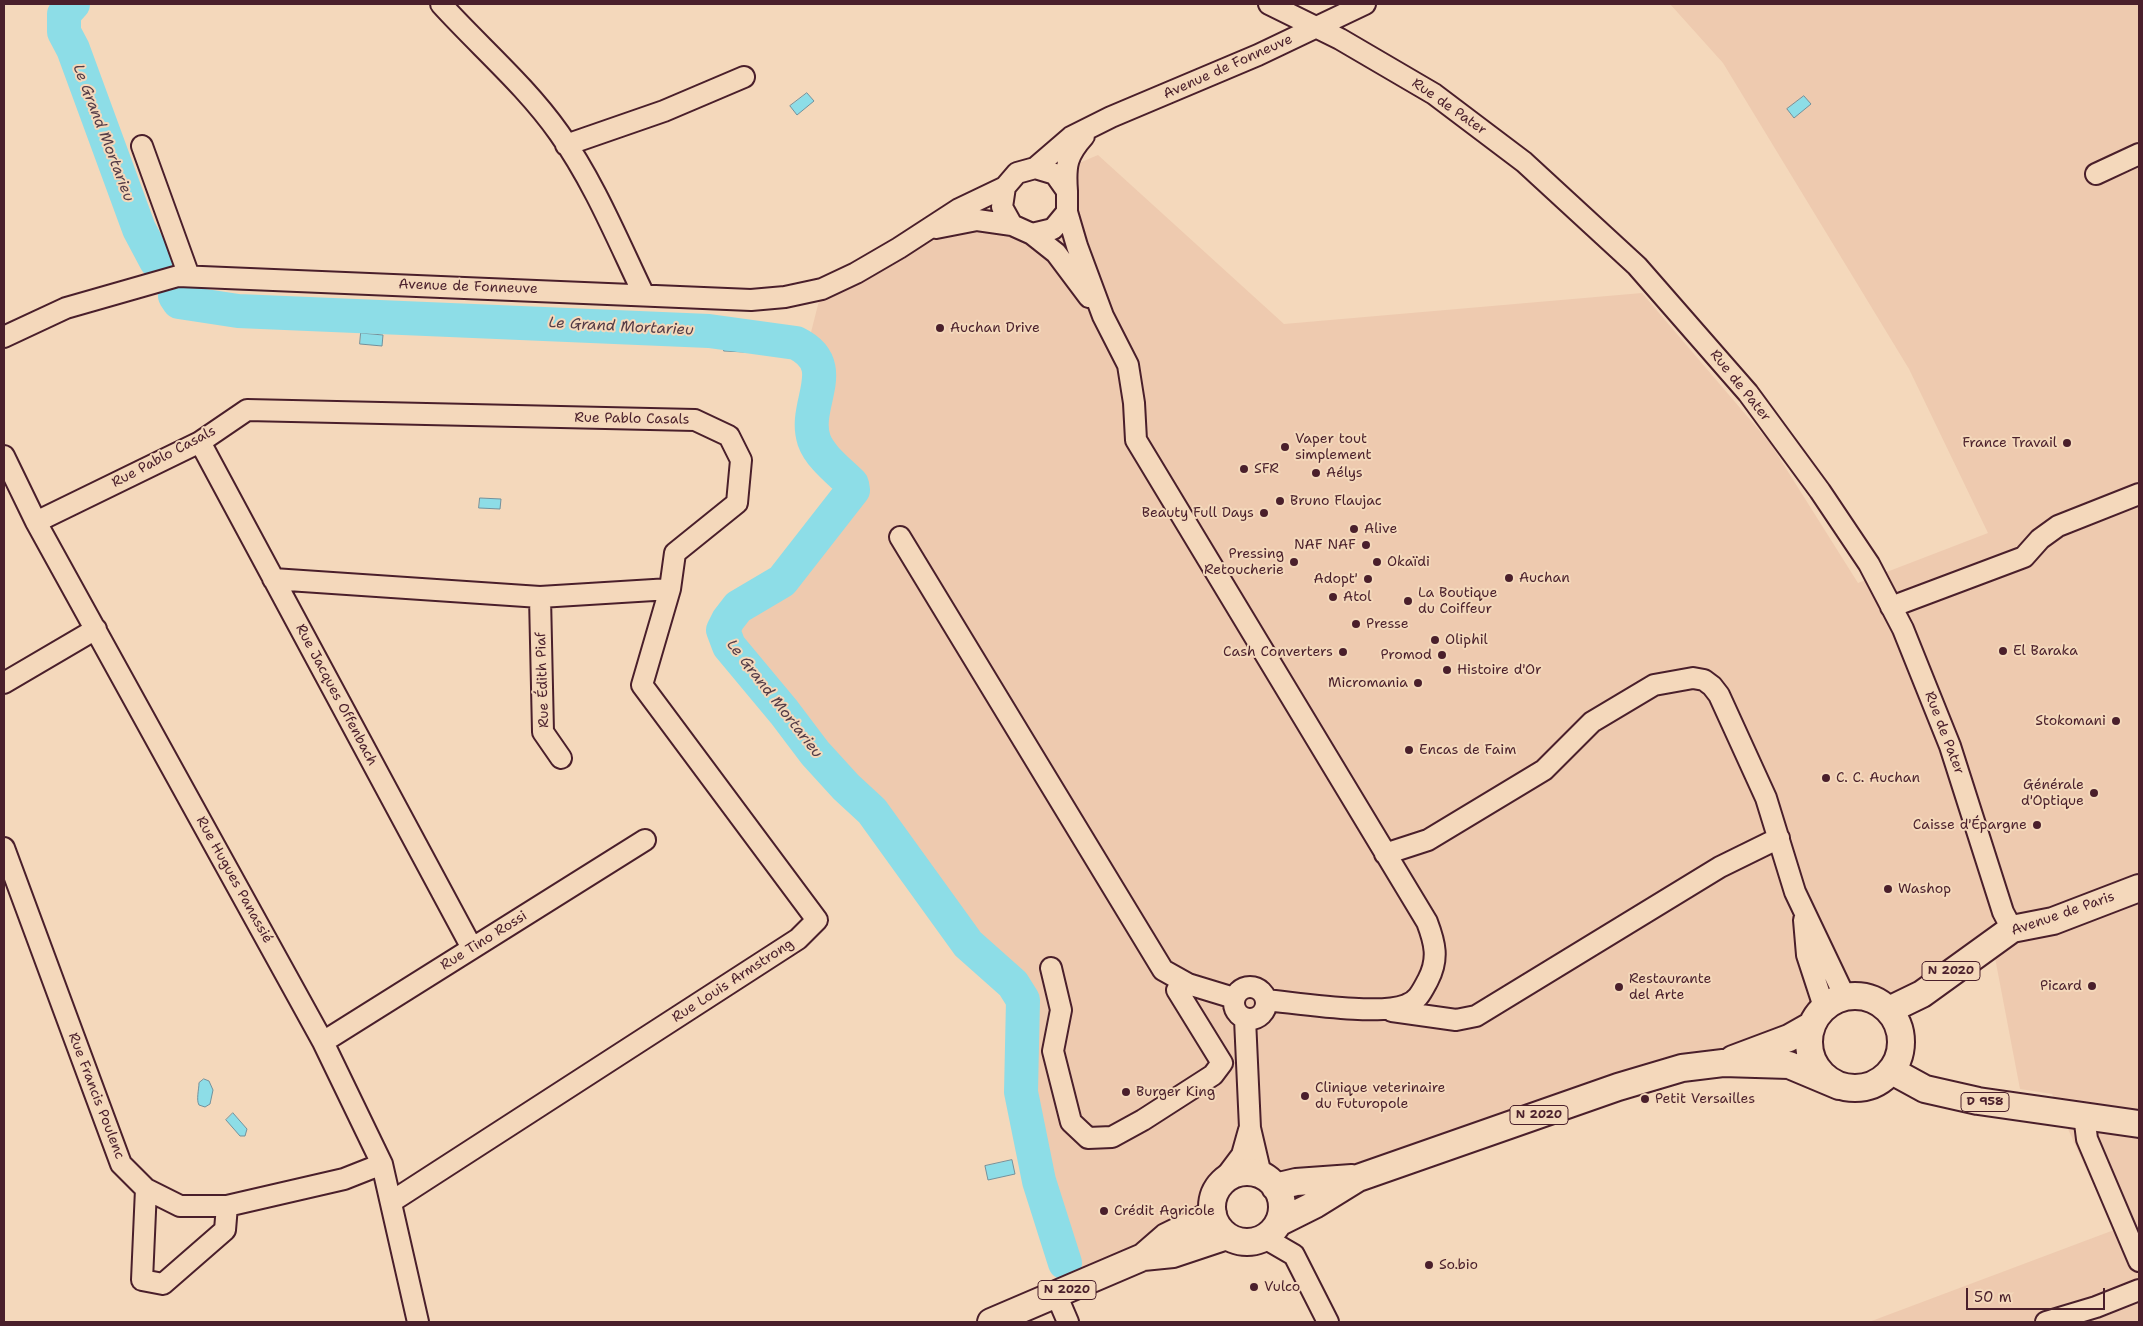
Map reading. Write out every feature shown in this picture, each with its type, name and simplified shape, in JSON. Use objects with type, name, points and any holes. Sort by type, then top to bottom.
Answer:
[{"type":"main road","name":"Avenue de Paris","points":[[1889,1010],[1922,994],[2012,929],[2053,921],[2139,888]]},
{"type":"main road","points":[[1857,996],[1870,998],[1889,1010],[1901,1034],[1902,1047],[1892,1071],[1881,1081],[1868,1087],[1853,1089],[1839,1086],[1826,1079],[1816,1068],[1810,1054],[1808,1039],[1827,1010],[1857,996]]},
{"type":"main road","name":"N 2020","points":[[1723,1063],[1789,1038],[1827,1010]]},
{"type":"main road","name":"N 2020","points":[[1271,1230],[1358,1178],[1648,1077],[1682,1068],[1723,1063],[1789,1064],[1839,1086]]},
{"type":"main road","name":"D 958","points":[[1892,1071],[1925,1089],[1978,1101],[2139,1124]]},
{"type":"main road","points":[[1248,1172],[1268,1181],[1282,1205],[1271,1230],[1245,1242],[1227,1236],[1216,1222],[1213,1214],[1213,1198],[1221,1183],[1237,1174],[1248,1172]]},
{"type":"main road","name":"N 2020","points":[[1268,1181],[1296,1182],[1358,1178]]},
{"type":"main road","name":"N 2020","points":[[1143,1257],[1166,1237],[1213,1214]]},
{"type":"main road","name":"N 2020","points":[[995,1321],[1143,1257],[1173,1254],[1227,1236]]},
{"type":"street","points":[[441,4],[528,94],[566,145],[591,188],[644,295]]},
{"type":"street","name":"Rue de Pater","points":[[1269,4],[1317,28],[1434,94],[1524,162],[1637,266],[1748,393],[1820,491],[1870,564],[1903,629],[1950,746],[2003,912],[2012,929]]},
{"type":"street","name":"Avenue de Fonneuve","points":[[4,337],[66,308],[178,276],[751,300],[785,297],[822,289],[856,273],[959,209],[1005,187],[1017,173],[1035,168],[1071,137],[1111,117],[1317,28],[1365,4]]},
{"type":"street","points":[[566,145],[664,111],[744,77]]},
{"type":"street","name":"Avenue de Fonneuve","points":[[1091,128],[1071,150],[1065,170],[1067,212],[1077,246],[1104,316]]},
{"type":"street","points":[[142,146],[189,276]]},
{"type":"street","points":[[2096,174],[2139,154]]},
{"type":"street","points":[[1035,168],[1055,174],[1067,191]]},
{"type":"street","points":[[1005,187],[1002,207],[1012,225]]},
{"type":"street","points":[[1032,234],[1053,229],[1067,212]]},
{"type":"street","name":"Avenue de Fonneuve","points":[[927,229],[977,220],[1012,225],[1032,234],[1056,253],[1104,316]]},
{"type":"street","points":[[1104,316],[1128,365],[1134,403],[1136,440],[1427,922],[1434,940],[1436,954],[1430,975],[1419,997],[1407,1005],[1386,1010]]},
{"type":"street","name":"Rue Pablo Casals","points":[[36,522],[200,442],[247,410],[695,420],[729,436],[741,460],[737,503],[675,553],[670,589]]},
{"type":"street","name":"Rue Jacques Offenbach","points":[[200,442],[472,948]]},
{"type":"street","name":"Rue Hugues Panassié","points":[[4,456],[36,522],[323,1042],[382,1164],[418,1322]]},
{"type":"street","points":[[1891,607],[2024,557],[2040,539],[2058,526],[2139,494]]},
{"type":"street","points":[[900,537],[1163,970],[1188,984],[1234,998]]},
{"type":"street","points":[[273,579],[540,597],[670,589]]},
{"type":"street","name":"Rue Louis Armstrong","points":[[391,1202],[798,939],[817,920],[642,685],[670,589]]},
{"type":"street","name":"Rue Édith Piaf","points":[[540,597],[543,732],[560,758]]},
{"type":"street","points":[[4,683],[96,629]]},
{"type":"street","points":[[1385,854],[1428,840],[1544,770],[1592,722],[1654,685],[1693,678],[1704,680],[1719,695],[1766,798],[1795,892],[1803,908],[1827,1010]]},
{"type":"street","points":[[1266,1000],[1386,1010],[1456,1020],[1476,1016],[1720,867],[1779,838]]},
{"type":"street","name":"Rue Tino Rossi","points":[[323,1042],[645,840]]},
{"type":"street","name":"Rue Francis Poulenc","points":[[4,848],[121,1164],[146,1189],[180,1206],[227,1206],[344,1179],[382,1164]]},
{"type":"street","points":[[1051,968],[1061,1010],[1053,1051],[1071,1122],[1088,1138],[1112,1137],[1213,1075],[1222,1063],[1177,990]]},
{"type":"street","points":[[1250,986],[1260,990],[1266,1000],[1266,1006],[1261,1015],[1256,1018],[1245,1018],[1234,1008],[1234,998],[1240,990],[1250,986]]},
{"type":"street","points":[[1245,1018],[1250,1128],[1268,1181]]},
{"type":"street","points":[[2084,1115],[2087,1139],[2139,1261]]},
{"type":"street","points":[[1221,1183],[1242,1155],[1250,1128]]},
{"type":"street","points":[[146,1189],[142,1280],[163,1284],[198,1254],[225,1230],[227,1206]]},
{"type":"street","points":[[1271,1230],[1294,1254],[1328,1322]]},
{"type":"street","points":[[2051,1321],[2096,1307],[2139,1290]]},
{"type":"street","points":[[1056,1294],[1068,1322]]},
{"type":"shaded area","points":[[1670,4],[2139,4],[2139,1322],[1869,1322],[2114,1230],[2052,1094],[2020,1089],[1992,942],[1881,1004],[1857,996],[1845,997],[1824,1007],[1812,1025],[1358,1178],[1275,1187],[1255,1173],[1237,1174],[1221,1183],[1215,1193],[1212,1204],[1073,1287],[1039,1181],[1021,1092],[1023,1000],[1013,983],[968,944],[872,811],[846,787],[807,743],[784,712],[729,646],[723,630],[738,607],[782,581],[849,498],[852,491],[852,484],[819,450],[811,430],[819,374],[817,358],[807,348],[822,289],[927,229],[1053,229],[1065,169],[1098,155],[1284,324],[1642,293],[1770,443],[1858,583],[1988,533],[1909,369],[1723,63]]},
{"type":"water","points":[[807,93],[814,101],[797,115],[790,106]]},
{"type":"water","points":[[1804,96],[1811,104],[1794,118],[1787,109]]},
{"type":"water","points":[[361,333],[383,335],[382,346],[360,344]]},
{"type":"water","points":[[724,341],[746,342],[745,352],[724,351]]},
{"type":"water","points":[[480,498],[501,499],[500,509],[479,508]]},
{"type":"water","points":[[204,1079],[209,1081],[213,1090],[210,1104],[205,1107],[199,1105],[198,1100],[199,1083]]},
{"type":"water","points":[[233,1113],[247,1129],[245,1136],[240,1136],[226,1120]]},
{"type":"water","points":[[1012,1160],[1015,1174],[988,1180],[985,1166]]},
{"type":"waterway","name":"Le Grand Mortarieu","points":[[73,4],[64,14],[64,32],[73,49],[139,229],[156,261]]},
{"type":"waterway","name":"Le Grand Mortarieu","points":[[175,296],[179,302],[238,311],[709,331],[796,343],[810,352],[817,363],[819,374],[812,426],[814,440],[825,458],[852,484],[853,490],[782,581],[738,607],[723,630],[729,646],[784,712],[815,753],[846,787],[872,811],[968,944],[1013,984],[1023,1000],[1021,1092],[1039,1181],[1065,1263]]},
{"type":"place","name":"Auchan Drive","points":[[940,328]]},
{"type":"place","name":"France Travail","points":[[2067,443]]},
{"type":"place","name":"Vaper tout simplement","points":[[1285,447]]},
{"type":"place","name":"SFR","points":[[1244,469]]},
{"type":"place","name":"Aélys","points":[[1316,473]]},
{"type":"place","name":"Bruno Flaujac","points":[[1280,501]]},
{"type":"place","name":"Beauty Full Days","points":[[1264,513]]},
{"type":"place","name":"Alive","points":[[1354,529]]},
{"type":"place","name":"NAF NAF","points":[[1366,545]]},
{"type":"place","name":"Pressing Retoucherie","points":[[1294,562]]},
{"type":"place","name":"Okaïdi","points":[[1377,562]]},
{"type":"place","name":"Auchan","points":[[1509,578]]},
{"type":"place","name":"Adopt'","points":[[1368,579]]},
{"type":"place","name":"Atol","points":[[1333,597]]},
{"type":"place","name":"La Boutique du Coiffeur","points":[[1408,601]]},
{"type":"place","name":"Presse","points":[[1356,624]]},
{"type":"place","name":"Oliphil","points":[[1435,640]]},
{"type":"place","name":"El Baraka","points":[[2003,651]]},
{"type":"place","name":"Cash Converters","points":[[1343,652]]},
{"type":"place","name":"Promod","points":[[1442,655]]},
{"type":"place","name":"Histoire d'Or","points":[[1447,670]]},
{"type":"place","name":"Micromania","points":[[1418,683]]},
{"type":"place","name":"Stokomani","points":[[2116,721]]},
{"type":"place","name":"Encas de Faim","points":[[1409,750]]},
{"type":"place","name":"C. C. Auchan","points":[[1826,778]]},
{"type":"place","name":"Générale d'Optique","points":[[2094,793]]},
{"type":"place","name":"Caisse d'Épargne","points":[[2037,825]]},
{"type":"place","name":"Washop","points":[[1888,889]]},
{"type":"place","name":"Picard","points":[[2092,986]]},
{"type":"place","name":"Restaurante del Arte","points":[[1619,987]]},
{"type":"place","name":"Burger King","points":[[1126,1092]]},
{"type":"place","name":"Clinique veterinaire du Futuropole","points":[[1305,1096]]},
{"type":"place","name":"Petit Versailles","points":[[1645,1099]]},
{"type":"place","name":"Crédit Agricole","points":[[1104,1211]]},
{"type":"place","name":"So.bio","points":[[1429,1265]]},
{"type":"place","name":"Vulco","points":[[1254,1287]]}]
